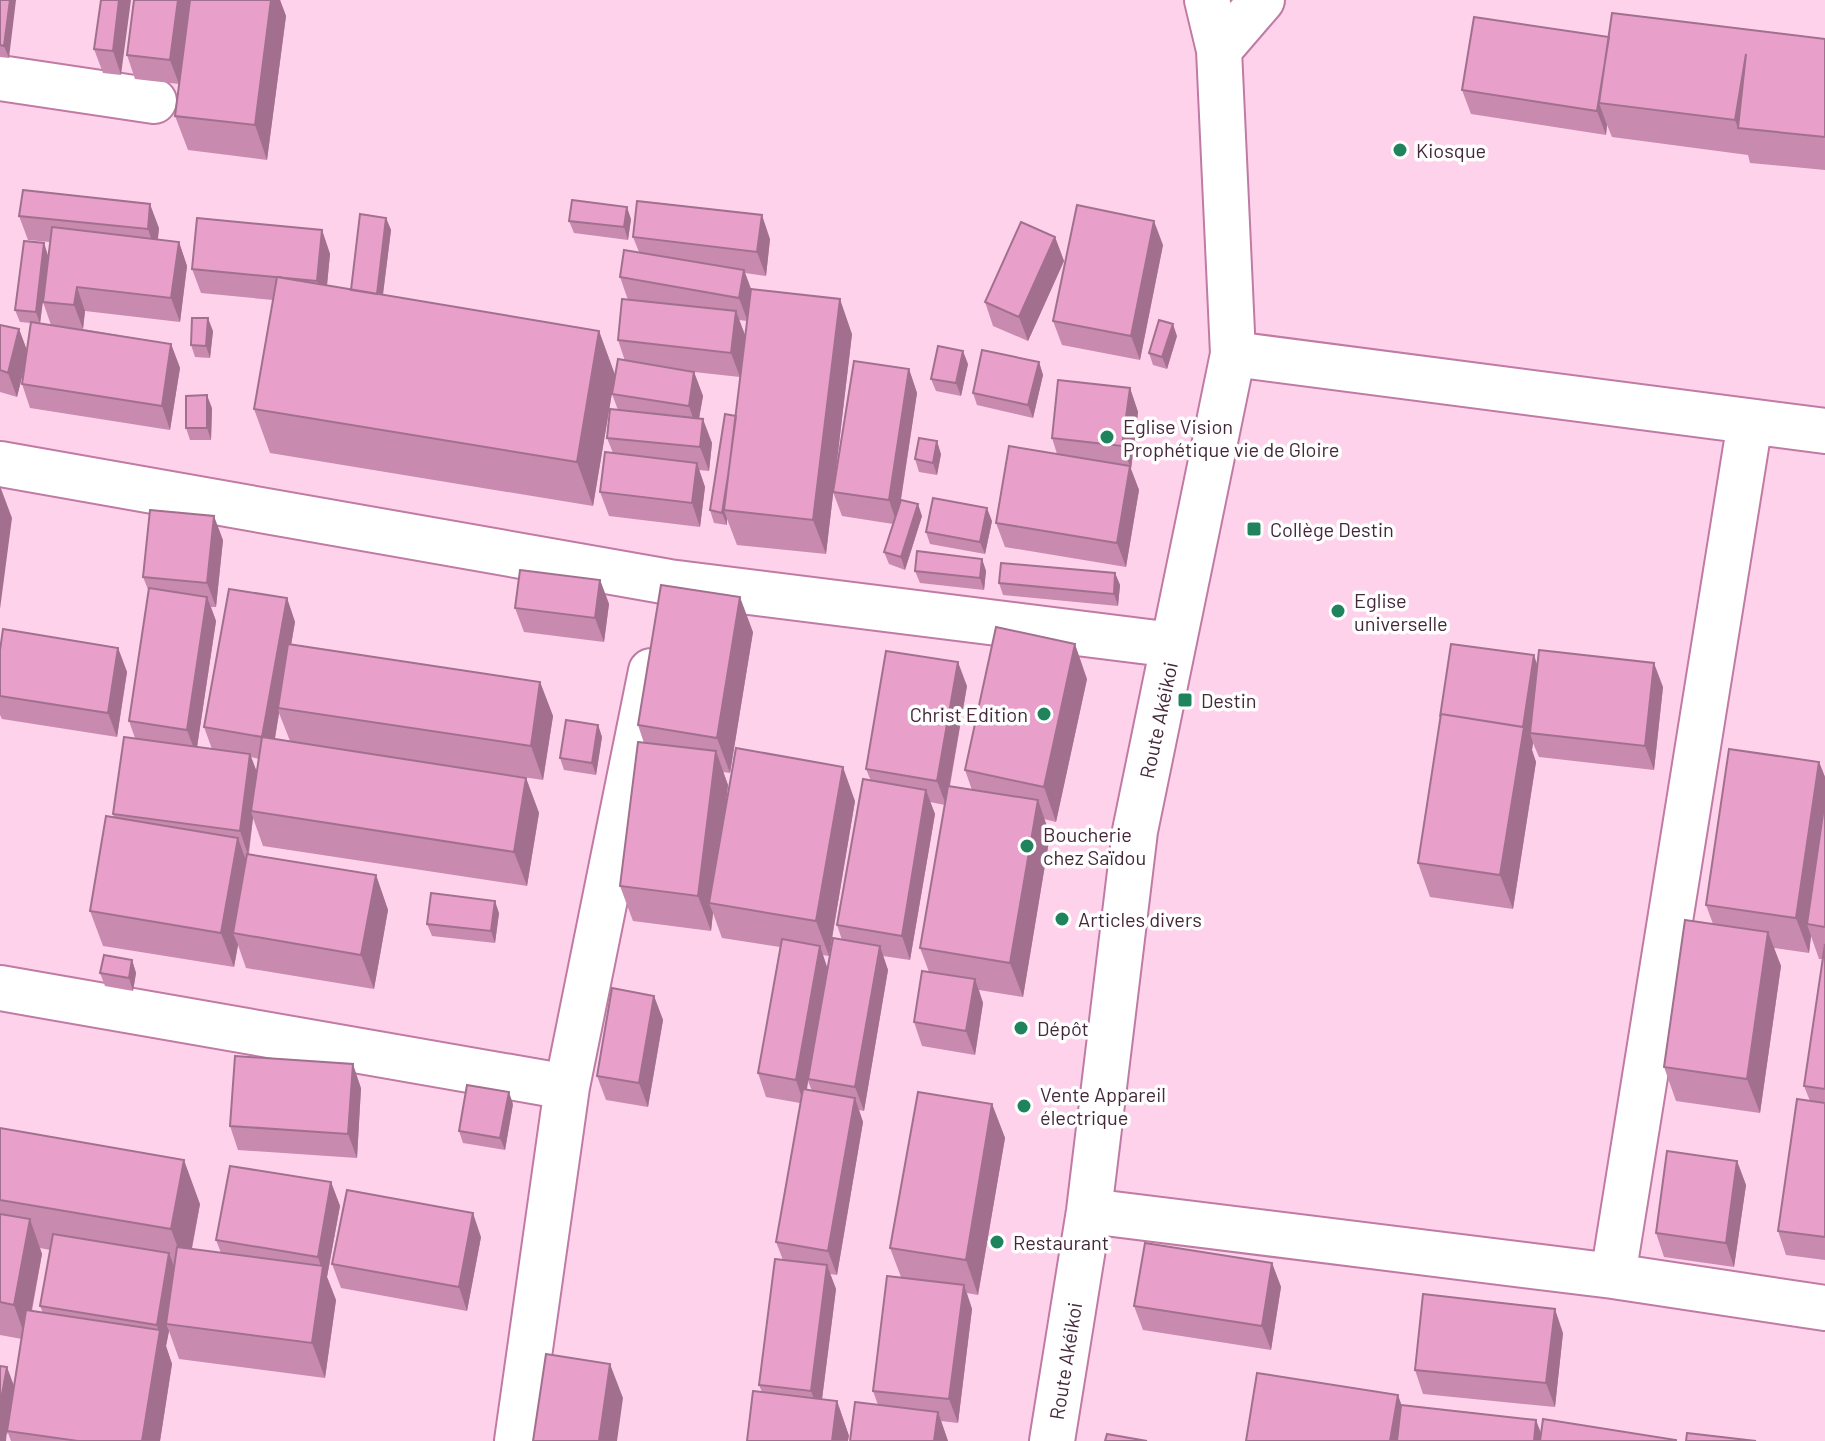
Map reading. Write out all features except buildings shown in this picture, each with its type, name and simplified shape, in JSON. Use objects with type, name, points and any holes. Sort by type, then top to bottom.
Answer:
[{"type":"street","name":"Route Akéikoi","points":[[1052,1441],[1089,1211],[1135,831],[1233,354],[1219,50],[1207,0]]},
{"type":"street","points":[[1219,50],[1262,0]]},
{"type":"street","points":[[0,78],[154,101]]},
{"type":"street","points":[[1233,354],[1825,431]]},
{"type":"street","points":[[1613,1276],[1750,422]]},
{"type":"street","points":[[0,464],[669,582],[1173,645]]},
{"type":"street","points":[[517,1441],[567,1087],[669,582]]},
{"type":"street","points":[[0,988],[567,1087]]},
{"type":"street","points":[[1089,1211],[1613,1276],[1825,1308]]},
{"type":"place","name":"Kiosque","points":[[1400,150]]},
{"type":"place","name":"Eglise Vision Prophétique vie de Gloire","points":[[1107,437]]},
{"type":"place","name":"Collège Destin","points":[[1254,529]]},
{"type":"place","name":"Eglise universelle","points":[[1338,611]]},
{"type":"place","name":"Destin","points":[[1185,700]]},
{"type":"place","name":"Christ Edition","points":[[1044,714]]},
{"type":"place","name":"Boucherie chez Saïdou","points":[[1027,846]]},
{"type":"place","name":"Articles divers","points":[[1062,919]]},
{"type":"place","name":"Dépôt","points":[[1021,1028]]},
{"type":"place","name":"Vente Appareil électrique","points":[[1024,1106]]},
{"type":"place","name":"Restaurant","points":[[997,1242]]}]
